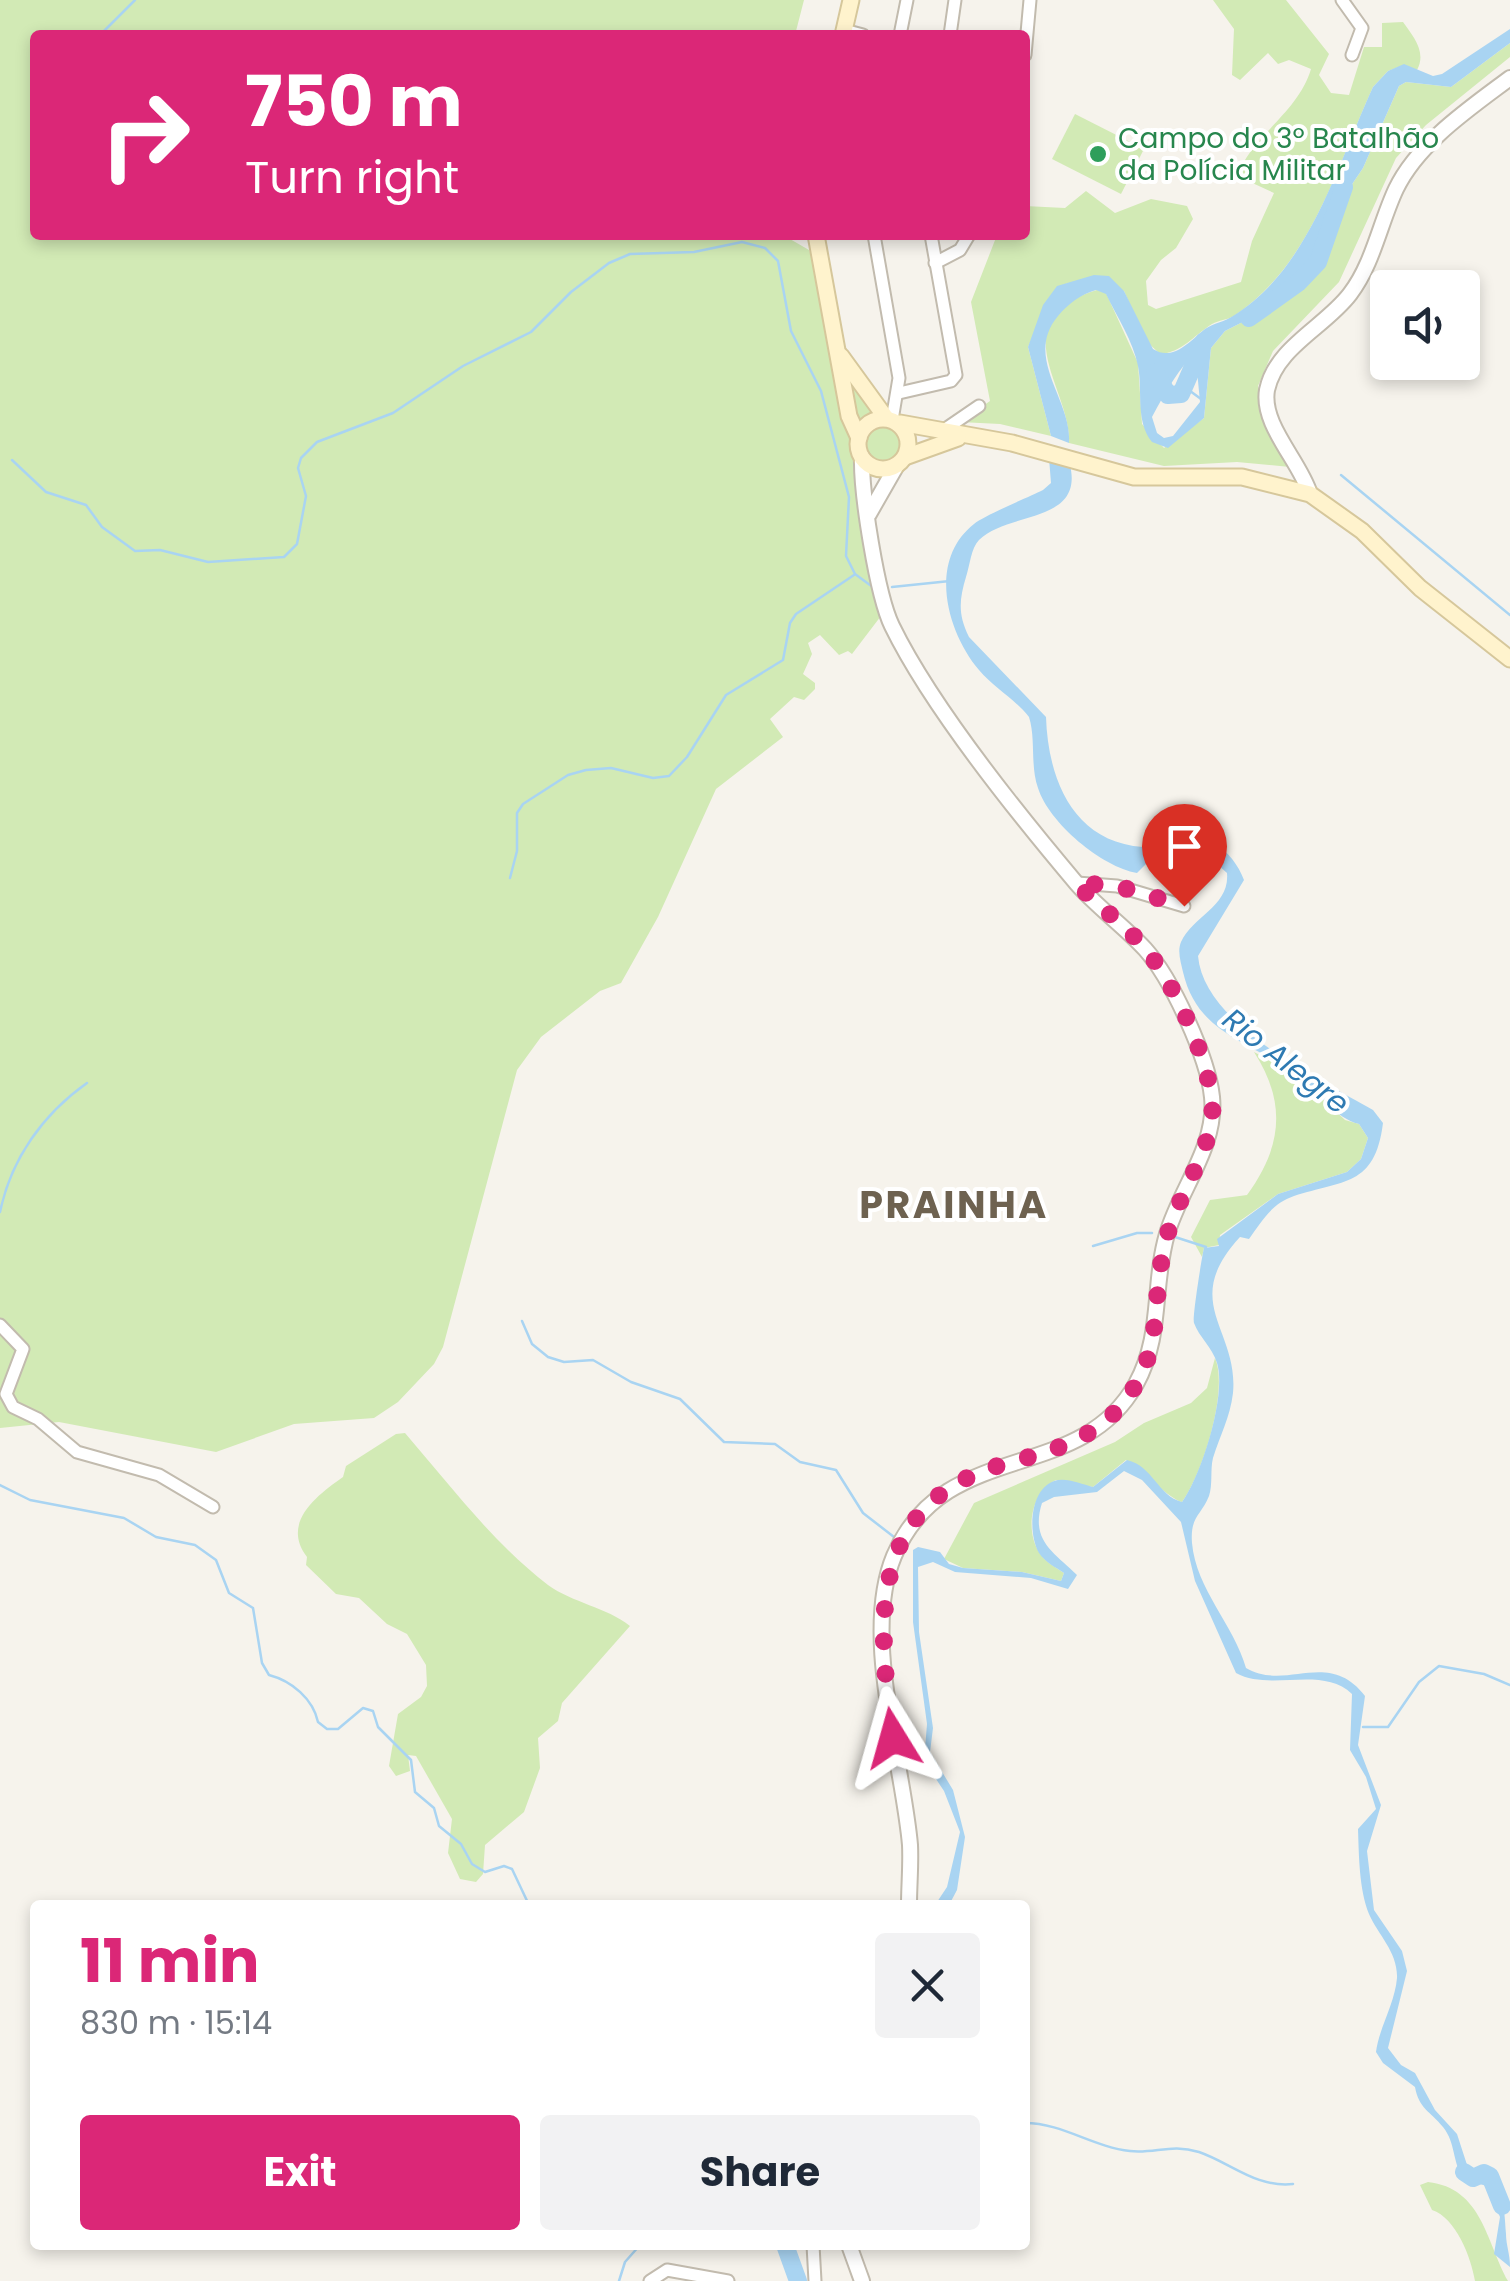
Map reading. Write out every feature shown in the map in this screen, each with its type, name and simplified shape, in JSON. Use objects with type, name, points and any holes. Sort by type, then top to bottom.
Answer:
[{"type":"main road","points":[[844,30],[850,0]]},
{"type":"main road","points":[[817,240],[849,416],[862,457],[882,469],[962,437]]},
{"type":"main road","points":[[839,353],[908,436],[901,461]]},
{"type":"main road","points":[[858,438],[867,424],[893,420],[1036,449],[1134,477],[1242,477],[1310,494],[1362,531],[1420,588],[1510,659]]},
{"type":"street","points":[[901,30],[907,0]]},
{"type":"street","points":[[951,30],[955,0]]},
{"type":"street","points":[[1027,30],[1030,0]]},
{"type":"street","points":[[1342,0],[1362,28],[1352,54]]},
{"type":"street","points":[[1310,494],[1302,470],[1270,419],[1267,392],[1272,376],[1284,356],[1354,290],[1398,184],[1415,161],[1510,78]]},
{"type":"street","points":[[875,240],[900,393],[893,420]]},
{"type":"street","points":[[900,393],[954,380],[931,240]]},
{"type":"street","points":[[936,263],[960,250],[966,240]]},
{"type":"street","points":[[941,432],[978,406]]},
{"type":"street","points":[[862,457],[868,515],[892,626],[977,756],[1076,883],[1147,951],[1202,1057],[1213,1116],[1168,1230],[1155,1341],[1133,1389],[1102,1424],[1068,1445],[970,1477],[927,1504],[905,1534],[891,1563],[884,1626],[885,1677],[910,1848],[908,1900]]},
{"type":"street","points":[[868,515],[901,461]]},
{"type":"street","points":[[1076,883],[1117,886],[1184,906]]},
{"type":"street","points":[[0,1325],[23,1349],[6,1394],[13,1407],[38,1420],[78,1452],[159,1476],[213,1507]]},
{"type":"street","points":[[812,2250],[814,2281]]},
{"type":"street","points":[[851,2250],[862,2281]]},
{"type":"street","points":[[650,2281],[667,2270],[728,2281]]},
{"type":"green space","points":[[0,0],[804,0],[796,30],[30,30],[30,240],[792,240],[809,250],[822,282],[884,612],[852,654],[848,651],[839,655],[820,635],[808,643],[812,654],[803,674],[815,683],[815,689],[804,700],[794,697],[770,719],[783,737],[716,789],[658,917],[621,983],[600,991],[541,1037],[517,1070],[443,1347],[434,1364],[398,1402],[374,1418],[294,1424],[216,1452],[59,1422],[0,1428]]},
{"type":"green space","points":[[1213,0],[1286,0],[1329,54],[1319,75],[1331,93],[1349,95],[1364,47],[1382,47],[1382,23],[1403,22],[1418,44],[1420,63],[1417,70],[1404,65],[1388,71],[1373,87],[1319,212],[1283,270],[1261,295],[1188,343],[1160,354],[1146,341],[1124,291],[1068,283],[1053,295],[1028,347],[1051,436],[1000,424],[960,422],[990,401],[971,302],[995,240],[1030,240],[1030,206],[1065,208],[1086,191],[1115,213],[1151,199],[1187,206],[1193,219],[1176,248],[1161,260],[1146,281],[1148,305],[1156,309],[1241,282],[1252,241],[1274,193],[1248,181],[1240,169],[1297,97],[1311,69],[1289,60],[1278,64],[1268,53],[1240,80],[1232,75],[1234,29]]},
{"type":"green space","points":[[1510,43],[1510,57],[1426,125],[1396,158],[1339,282],[1273,351],[1258,386],[1267,422],[1290,467],[1237,462],[1164,466],[1069,443],[1067,422],[1047,358],[1046,338],[1052,319],[1068,303],[1097,290],[1106,293],[1138,363],[1142,424],[1164,448],[1204,418],[1211,348],[1225,331],[1264,311],[1323,248],[1330,217],[1363,168],[1399,86],[1406,82],[1451,87]]},
{"type":"green space","name":"Campo do 3º Batalhão da Polícia Militar","points":[[1075,114],[1144,149],[1121,194],[1052,159]]},
{"type":"green space","points":[[843,362],[879,413],[858,430]]},
{"type":"green space","points":[[883,422],[898,428],[904,443],[898,458],[883,464],[868,458],[862,443],[868,428]]},
{"type":"green space","points":[[1254,1052],[1296,1074],[1345,1120],[1359,1124],[1368,1138],[1361,1159],[1347,1172],[1278,1194],[1220,1235],[1219,1245],[1204,1248],[1202,1257],[1191,1237],[1210,1200],[1247,1195],[1273,1142],[1276,1107],[1265,1071]]},
{"type":"green space","points":[[1215,1358],[1219,1391],[1216,1411],[1198,1473],[1182,1502],[1126,1460],[1093,1487],[1056,1480],[1036,1502],[1032,1523],[1035,1543],[1044,1559],[1064,1573],[1061,1581],[1022,1572],[963,1568],[944,1559],[974,1503],[1115,1442],[1144,1423],[1191,1403],[1207,1388]]},
{"type":"green space","points":[[405,1433],[473,1513],[528,1569],[558,1591],[630,1626],[562,1703],[558,1721],[538,1738],[540,1768],[524,1812],[485,1845],[483,1874],[476,1882],[460,1879],[448,1853],[452,1819],[416,1756],[408,1755],[410,1771],[396,1776],[389,1766],[398,1714],[421,1697],[427,1686],[426,1665],[407,1634],[387,1624],[359,1598],[336,1594],[306,1565],[298,1533],[305,1511],[343,1477],[346,1466],[396,1434]]},
{"type":"green space","points":[[1428,2182],[1446,2186],[1471,2205],[1508,2281],[1475,2281],[1461,2240],[1448,2221],[1432,2210],[1420,2185]]},
{"type":"water","points":[[1510,29],[1510,43],[1451,87],[1406,82],[1399,86],[1363,168],[1330,217],[1323,248],[1264,311],[1225,331],[1211,348],[1204,418],[1168,448],[1152,442],[1143,425],[1138,366],[1132,347],[1106,294],[1096,290],[1066,307],[1049,332],[1045,347],[1047,363],[1064,410],[1069,443],[1051,436],[1028,347],[1043,305],[1057,286],[1094,275],[1109,276],[1124,291],[1153,349],[1174,352],[1205,329],[1233,316],[1282,272],[1318,213],[1373,87],[1388,71],[1404,64],[1433,76]],"holes":[[[1189,359],[1196,360],[1200,402],[1173,436],[1164,438],[1157,433],[1152,417]]]},
{"type":"water","points":[[1049,458],[1070,465],[1071,484],[1066,498],[1041,514],[992,531],[974,547],[961,600],[969,637],[1046,717],[1059,784],[1082,820],[1119,843],[1143,847],[1161,829],[1187,831],[1211,841],[1231,858],[1244,880],[1198,956],[1205,981],[1220,1005],[1267,1047],[1373,1110],[1383,1123],[1373,1159],[1364,1170],[1342,1183],[1279,1204],[1249,1239],[1240,1237],[1222,1260],[1214,1280],[1213,1298],[1233,1371],[1233,1393],[1213,1458],[1209,1496],[1194,1522],[1192,1543],[1200,1576],[1246,1668],[1277,1676],[1322,1672],[1337,1675],[1365,1696],[1358,1745],[1381,1805],[1367,1851],[1374,1910],[1402,1951],[1407,1971],[1388,2048],[1401,2065],[1415,2073],[1435,2110],[1457,2134],[1469,2171],[1496,2185],[1503,2202],[1510,2267],[1494,2254],[1500,2217],[1487,2186],[1464,2180],[1443,2127],[1422,2105],[1415,2087],[1383,2063],[1376,2052],[1397,1978],[1391,1952],[1369,1914],[1361,1883],[1358,1829],[1376,1809],[1366,1777],[1350,1750],[1352,1694],[1326,1681],[1265,1680],[1236,1673],[1195,1581],[1181,1522],[1142,1480],[1124,1471],[1097,1492],[1054,1497],[1042,1503],[1039,1527],[1046,1545],[1077,1575],[1068,1589],[1031,1578],[955,1572],[933,1562],[918,1567],[919,1632],[933,1728],[930,1752],[953,1790],[965,1837],[957,1890],[952,1900],[938,1900],[947,1887],[960,1832],[944,1791],[924,1761],[927,1724],[913,1622],[913,1550],[918,1547],[940,1552],[949,1564],[963,1568],[1022,1572],[1061,1581],[1064,1573],[1041,1556],[1033,1535],[1035,1503],[1046,1486],[1063,1480],[1093,1487],[1127,1460],[1143,1468],[1167,1494],[1182,1502],[1204,1455],[1218,1395],[1217,1363],[1194,1323],[1204,1248],[1219,1246],[1217,1239],[1278,1194],[1347,1172],[1361,1159],[1368,1138],[1359,1124],[1335,1111],[1300,1077],[1215,1025],[1190,994],[1180,946],[1223,894],[1227,873],[1209,857],[1170,840],[1137,873],[1108,862],[1078,841],[1053,815],[1038,788],[1029,717],[979,670],[958,636],[947,597],[946,576],[959,539],[979,520],[1051,483]]},
{"type":"waterway","points":[[105,30],[135,0]]},
{"type":"waterway","name":"Rio Alegre","points":[[1249,318],[1298,283],[1318,262],[1344,187]]},
{"type":"waterway","points":[[12,460],[46,492],[86,505],[102,527],[135,551],[160,550],[208,562],[284,557],[297,544],[306,496],[298,468],[301,458],[317,442],[393,413],[463,366],[531,332],[571,292],[609,263],[630,254],[694,252],[742,242],[765,248],[778,261],[791,331],[821,391],[849,497],[846,556],[855,574],[874,588]]},
{"type":"waterway","name":"Rio Alegre","points":[[1155,372],[1168,395],[1181,394],[1204,341]]},
{"type":"waterway","points":[[1186,388],[1201,399]]},
{"type":"waterway","points":[[1341,475],[1510,615]]},
{"type":"waterway","points":[[510,878],[517,851],[517,813],[523,804],[568,775],[586,770],[611,768],[653,778],[669,776],[687,757],[726,695],[783,660],[790,623],[796,614],[854,575]]},
{"type":"waterway","points":[[892,587],[950,581]]},
{"type":"waterway","points":[[0,1212],[12,1174],[31,1139],[56,1109],[87,1083]]},
{"type":"waterway","points":[[1093,1246],[1137,1233],[1152,1233]]},
{"type":"waterway","points":[[1175,1237],[1206,1247]]},
{"type":"waterway","points":[[522,1321],[532,1344],[548,1357],[564,1362],[593,1360],[631,1382],[680,1399],[724,1442],[775,1444],[800,1462],[836,1470],[863,1513],[894,1537]]},
{"type":"waterway","points":[[0,1485],[30,1500],[124,1518],[156,1537],[195,1545],[216,1560],[229,1593],[253,1608],[262,1663],[269,1675],[300,1692],[318,1722],[327,1729],[338,1729],[363,1708],[373,1711],[378,1727],[411,1760],[415,1792],[434,1808],[439,1826],[461,1844],[472,1864],[485,1872],[504,1866],[512,1869],[527,1900]]},
{"type":"waterway","points":[[1363,1727],[1388,1727],[1419,1682],[1439,1666],[1484,1674],[1510,1685]]},
{"type":"waterway","points":[[1030,2123],[1130,2151],[1189,2149],[1255,2179],[1293,2184]]},
{"type":"waterway","points":[[1464,2172],[1473,2178],[1484,2173],[1490,2176],[1502,2206]]},
{"type":"waterway","points":[[619,2281],[625,2262],[636,2250]]},
{"type":"waterway","points":[[787,2250],[798,2281]]},
{"type":"place","name":"Campo do 3º Batalhão da Polícia Militar","points":[[1098,154]]},
{"type":"district","name":"PRAINHA","points":[[954,1204]]},
{"type":"route","points":[[893,1738],[885,1677],[888,1573],[919,1511],[970,1477],[1001,1464],[1049,1454],[1102,1424],[1133,1389],[1155,1341],[1168,1230],[1209,1132],[1212,1094],[1202,1057],[1158,968],[1147,951],[1076,883],[1117,886],[1184,906]]}]
